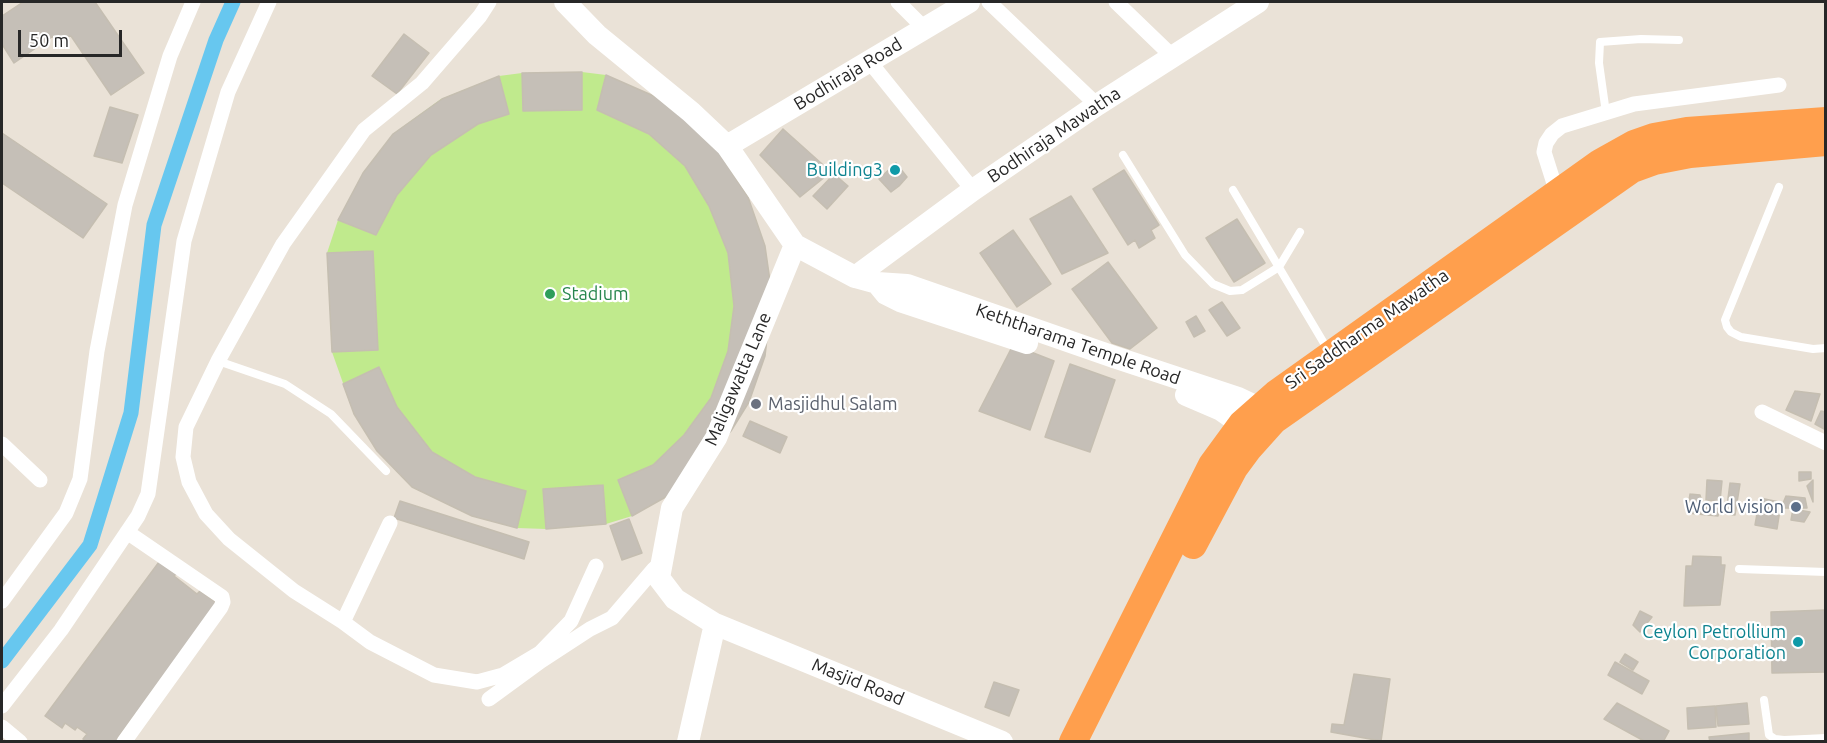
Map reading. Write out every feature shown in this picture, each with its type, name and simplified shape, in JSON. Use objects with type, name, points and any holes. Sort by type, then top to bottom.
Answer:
[{"type":"highway","name":"Sri Saddharma Mawatha","points":[[1073,741],[1208,473],[1331,353],[1557,193],[1634,144],[1654,137],[1709,129],[1825,138]]},
{"type":"highway","name":"Sri Saddharma Mawatha","points":[[1094,741],[1258,422],[1632,169],[1665,158],[1825,138]]},
{"type":"street","points":[[2,601],[66,513],[80,479],[97,351],[125,206],[170,56],[193,2]]},
{"type":"street","points":[[2,706],[61,630],[138,516],[148,494],[184,241],[228,92],[269,2]]},
{"type":"street","points":[[489,2],[480,16],[422,83],[364,129],[283,244],[218,361],[186,427],[183,457],[189,482],[206,514],[229,539],[294,591],[370,642],[434,675],[477,682],[503,675],[540,653],[571,621],[596,566]]},
{"type":"street","name":"Keththarama Temple Road","points":[[565,2],[597,35],[691,112],[727,146],[795,245],[855,277],[877,283],[907,285],[977,318],[1112,363],[1221,410],[1258,422]]},
{"type":"street","points":[[898,2],[924,28]]},
{"type":"street","name":"Bodhiraja Road","points":[[727,146],[969,2]]},
{"type":"street","points":[[988,2],[1096,105]]},
{"type":"street","points":[[1116,2],[1172,56]]},
{"type":"street","name":"Bodhiraja Mawatha","points":[[855,277],[973,190],[1096,105],[1258,2]]},
{"type":"street","points":[[869,62],[973,190]]},
{"type":"street","points":[[1557,193],[1544,152],[1552,134],[1562,126],[1634,104],[1779,85]]},
{"type":"street","name":"Maligawatta Lane","points":[[714,624],[675,599],[659,578],[672,508],[716,438],[795,245]]},
{"type":"street","points":[[1762,412],[1826,443]]},
{"type":"street","points":[[2,444],[40,480]]},
{"type":"street","points":[[343,622],[390,523]]},
{"type":"street","points":[[124,741],[223,602],[222,597],[127,532]]},
{"type":"street","points":[[489,699],[541,661],[590,629],[612,618],[662,562]]},
{"type":"street","points":[[688,741],[714,624]]},
{"type":"street","name":"Masjid Road","points":[[714,624],[976,736],[1002,741]]},
{"type":"street","points":[[2,728],[20,741]]},
{"type":"lane","points":[[1606,113],[1599,63],[1600,42],[1632,39],[1679,40]]},
{"type":"lane","points":[[1123,155],[1185,255],[1213,284],[1230,291],[1242,290],[1279,267],[1300,232]]},
{"type":"lane","points":[[1779,187],[1725,320],[1727,327],[1741,337],[1813,349],[1826,348]]},
{"type":"lane","points":[[1233,189],[1331,353]]},
{"type":"lane","points":[[218,361],[285,384],[331,414],[386,471]]},
{"type":"lane","points":[[1739,569],[1826,572]]},
{"type":"lane","points":[[1764,700],[1769,735],[1784,740],[1826,738]]},
{"type":"green space","points":[[582,72],[606,75],[748,197],[765,246],[772,295],[765,356],[749,402],[731,431],[671,494],[632,516],[606,524],[546,529],[517,528],[472,516],[354,414],[332,352],[327,253],[338,220],[363,173],[393,134],[441,99],[499,76],[522,73]]},
{"type":"building","points":[[23,2],[95,2],[144,73],[111,95],[71,36],[52,37],[14,63],[2,44],[2,16]]},
{"type":"building","points":[[404,34],[429,53],[397,94],[372,76]]},
{"type":"building","points":[[582,72],[582,110],[523,111],[522,73]]},
{"type":"building","points":[[606,75],[656,97],[711,140],[748,197],[765,246],[772,295],[765,356],[749,402],[731,431],[671,494],[632,516],[618,480],[653,465],[684,435],[711,398],[728,351],[734,306],[728,253],[709,206],[685,166],[649,134],[597,110]]},
{"type":"building","points":[[499,76],[509,114],[478,124],[431,155],[397,195],[376,235],[338,220],[363,173],[393,134],[442,99]]},
{"type":"building","points":[[110,107],[138,115],[122,163],[94,156]]},
{"type":"building","points":[[783,129],[831,172],[800,197],[760,155]]},
{"type":"building","points":[[2,133],[107,204],[83,238],[2,183]]},
{"type":"building","name":"Building3","points":[[896,163],[907,177],[891,192],[879,179]]},
{"type":"building","points":[[1124,170],[1159,225],[1151,230],[1155,238],[1139,248],[1135,240],[1128,245],[1093,189]]},
{"type":"building","points":[[834,174],[848,186],[827,209],[813,196]]},
{"type":"building","points":[[1071,196],[1108,253],[1062,274],[1030,219]]},
{"type":"building","points":[[1237,219],[1265,263],[1234,282],[1206,238]]},
{"type":"building","points":[[1013,230],[1051,284],[1017,307],[980,253]]},
{"type":"building","points":[[373,251],[378,350],[332,352],[327,253]]},
{"type":"building","points":[[1108,262],[1157,328],[1130,349],[1112,343],[1072,289]]},
{"type":"building","points":[[1222,302],[1240,328],[1227,336],[1209,310]]},
{"type":"building","points":[[1196,316],[1205,331],[1194,337],[1186,322]]},
{"type":"building","points":[[1013,345],[1054,361],[1030,430],[979,411]]},
{"type":"building","points":[[1070,364],[1115,380],[1090,452],[1045,437]]},
{"type":"building","points":[[379,367],[397,407],[432,452],[475,477],[526,491],[517,528],[472,516],[412,487],[377,451],[354,414],[343,384]]},
{"type":"building","points":[[1795,391],[1820,394],[1811,421],[1786,410]]},
{"type":"building","points":[[1821,411],[1826,412],[1826,430],[1815,424]]},
{"type":"building","points":[[750,421],[787,437],[780,453],[743,436]]},
{"type":"building","points":[[1799,472],[1811,472],[1811,479],[1799,481]]},
{"type":"building","points":[[1707,480],[1722,481],[1720,501],[1706,500]]},
{"type":"building","points":[[1813,480],[1813,502],[1807,486]]},
{"type":"building","points":[[1730,483],[1740,484],[1735,515],[1726,514]]},
{"type":"building","points":[[603,485],[606,524],[546,529],[543,489]]},
{"type":"building","points":[[1690,494],[1700,495],[1703,506],[1719,509],[1718,516],[1687,513]]},
{"type":"building","points":[[1786,496],[1805,498],[1807,508],[1781,508]]},
{"type":"building","points":[[1760,498],[1779,502],[1777,529],[1755,525]]},
{"type":"building","points":[[400,501],[529,542],[524,559],[394,518]]},
{"type":"building","points":[[1793,509],[1810,512],[1804,522],[1791,520]]},
{"type":"building","points":[[629,519],[642,553],[622,560],[610,526]]},
{"type":"building","points":[[1693,556],[1721,557],[1721,565],[1725,565],[1720,605],[1684,606],[1686,566],[1692,566]]},
{"type":"building","points":[[159,562],[197,594],[200,591],[217,603],[115,742],[86,742],[83,739],[87,734],[77,727],[75,730],[65,723],[62,728],[45,716]]},
{"type":"building","name":"Ceylon Petrollium Corporation","points":[[1826,610],[1826,672],[1772,673],[1771,612]]},
{"type":"building","points":[[1640,611],[1652,617],[1640,632],[1633,625]]},
{"type":"building","points":[[1625,654],[1638,662],[1633,670],[1620,662]]},
{"type":"building","points":[[1615,662],[1649,681],[1642,694],[1608,675]]},
{"type":"building","points":[[1354,674],[1390,679],[1381,741],[1331,732],[1332,724],[1344,725]]},
{"type":"building","points":[[994,682],[1019,690],[1009,716],[985,707]]},
{"type":"building","points":[[1617,703],[1669,731],[1663,742],[1646,742],[1604,719]]},
{"type":"building","points":[[1747,703],[1749,724],[1718,726],[1716,706]]},
{"type":"building","points":[[1715,706],[1716,727],[1688,729],[1687,708]]},
{"type":"building","points":[[1749,733],[1749,742],[1710,742],[1709,737]]},
{"type":"waterway","points":[[2,661],[90,545],[131,413],[154,225],[216,40],[233,2]]},
{"type":"place","name":"Building3","points":[[895,170]]},
{"type":"place","name":"Stadium","points":[[550,294]]},
{"type":"place","name":"Masjidhul Salam","points":[[756,404]]},
{"type":"place","name":"World vision","points":[[1796,507]]},
{"type":"place","name":"Ceylon Petrollium Corporation","points":[[1798,642]]}]
